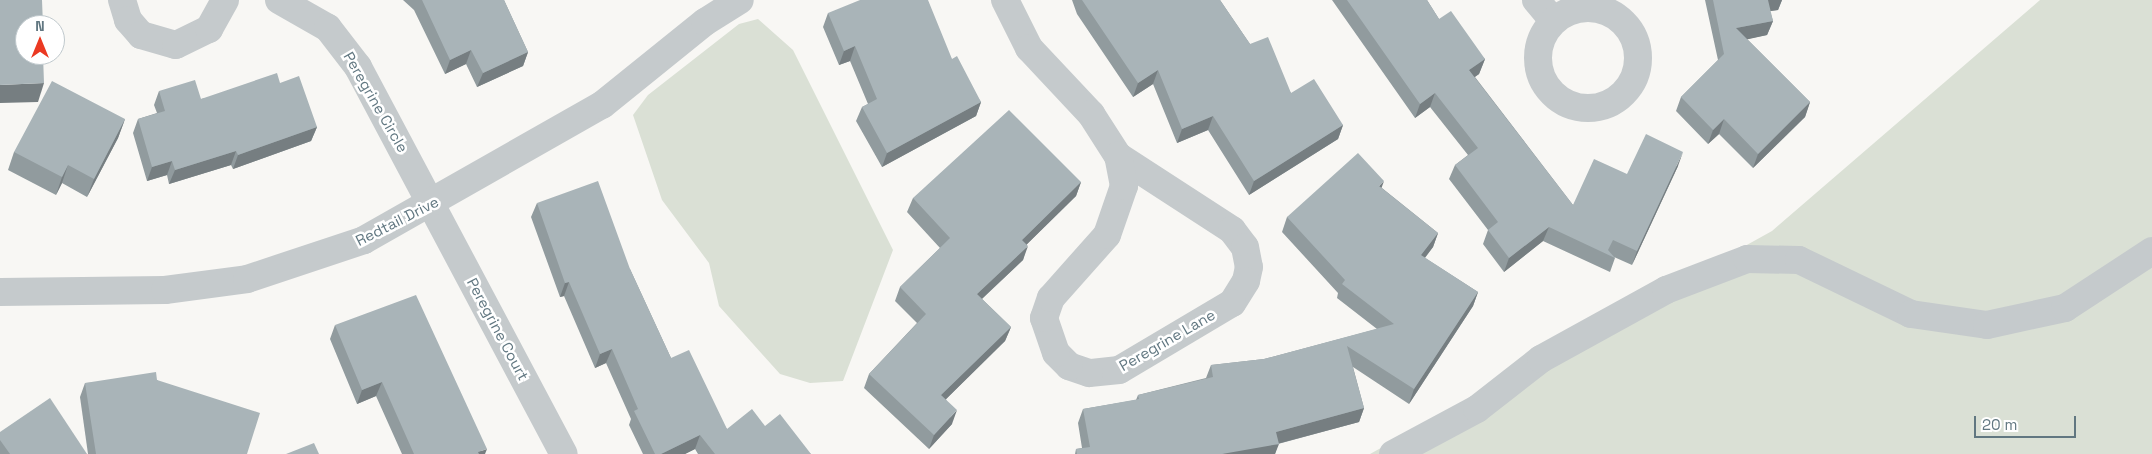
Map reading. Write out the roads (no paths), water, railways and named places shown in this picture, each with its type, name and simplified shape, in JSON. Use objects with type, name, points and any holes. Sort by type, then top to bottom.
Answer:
[{"type":"street","points":[[122,0],[128,20],[141,34],[176,45],[209,29],[225,0]]},
{"type":"street","name":"Peregrine Circle","points":[[279,0],[307,12],[340,41],[432,203]]},
{"type":"street","name":"Redtail Drive","points":[[0,292],[165,290],[246,279],[364,240],[602,105],[705,22],[740,0]]},
{"type":"street","name":"Peregrine Lane","points":[[1005,0],[1029,48],[1091,114],[1118,156],[1124,186],[1107,236],[1051,298],[1044,318],[1056,353],[1069,366],[1089,373],[1119,370],[1232,303],[1246,281],[1248,267],[1245,247],[1232,230],[1118,156]]},
{"type":"street","name":"Peregrine Court","points":[[432,203],[564,454]]},
{"type":"street","points":[[1393,454],[1477,409],[1541,359],[1666,290],[1746,259],[1799,260],[1911,314],[1988,326],[2065,308],[2152,251]]}]
